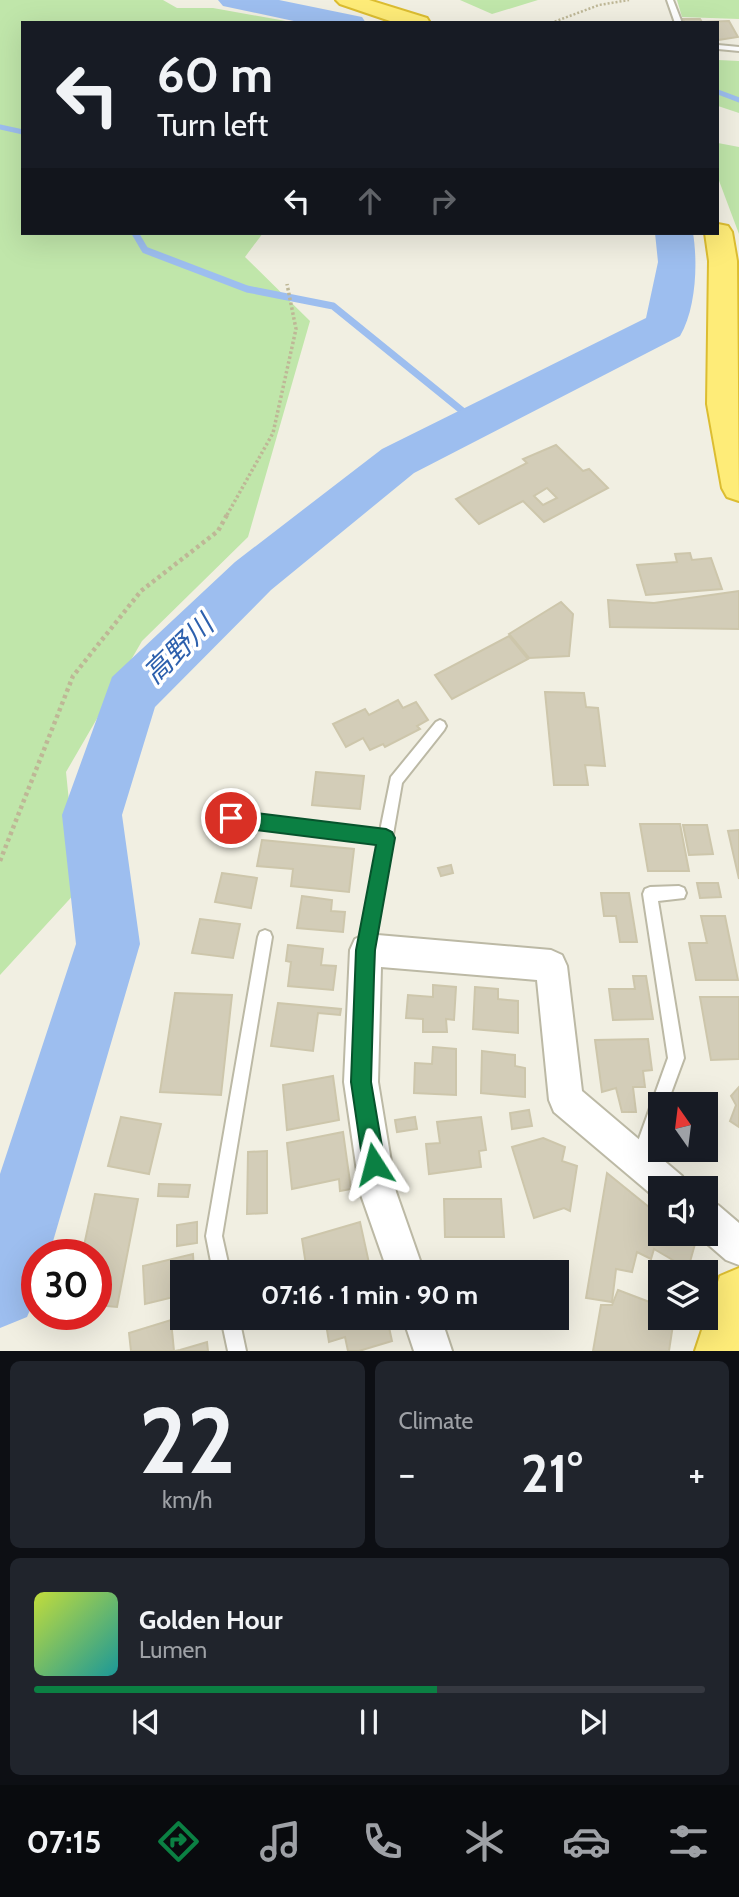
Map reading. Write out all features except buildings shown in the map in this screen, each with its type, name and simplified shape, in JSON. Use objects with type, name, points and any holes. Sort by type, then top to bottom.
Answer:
[{"type":"highway","points":[[347,0],[413,21]]},
{"type":"highway","points":[[719,235],[723,261],[723,404],[739,488]]},
{"type":"highway","points":[[723,1351],[739,1295]]},
{"type":"street","points":[[402,1260],[378,1192],[361,1082],[366,950],[551,966],[566,1100],[655,1176]]},
{"type":"street","points":[[718,1229],[739,1247]]},
{"type":"street","points":[[426,1330],[433,1351]]},
{"type":"lane","points":[[670,0],[678,21]]},
{"type":"lane","points":[[719,47],[739,49]]},
{"type":"lane","points":[[366,950],[396,781],[440,726]]},
{"type":"lane","points":[[231,818],[386,838]]},
{"type":"lane","points":[[638,1162],[676,1058],[650,894],[679,893]]},
{"type":"lane","points":[[219,1260],[214,1236],[265,937]]},
{"type":"lane","points":[[233,1330],[237,1351]]},
{"type":"path","points":[[556,21],[600,5],[630,0],[633,6]]},
{"type":"path","points":[[0,861],[74,676],[141,591],[218,531],[273,433],[296,329],[287,284]]},
{"type":"green space","points":[[0,0],[163,0],[177,8],[213,8],[286,21],[21,21],[21,235],[262,235],[245,257],[310,321],[248,537],[142,641],[66,772],[78,890],[0,975]]},
{"type":"green space","points":[[460,0],[538,0],[492,14]]},
{"type":"green space","points":[[677,0],[739,0],[739,19],[682,17]]},
{"type":"green space","points":[[719,60],[739,61],[739,113],[719,106]]},
{"type":"green space","points":[[719,143],[739,147],[739,234],[719,181]]},
{"type":"waterway","name":"高野川","points":[[233,0],[341,21]]},
{"type":"waterway","points":[[719,92],[739,100]]},
{"type":"waterway","points":[[0,127],[21,132]]},
{"type":"waterway","points":[[136,235],[145,250],[247,289],[333,306],[476,422]]},
{"type":"waterway","name":"高野川","points":[[0,1290],[108,944],[92,815],[131,694],[253,576],[398,461],[665,326],[678,262],[674,235]]},
{"type":"route","points":[[231,818],[386,838],[366,950],[361,1082],[374,1164]]}]
